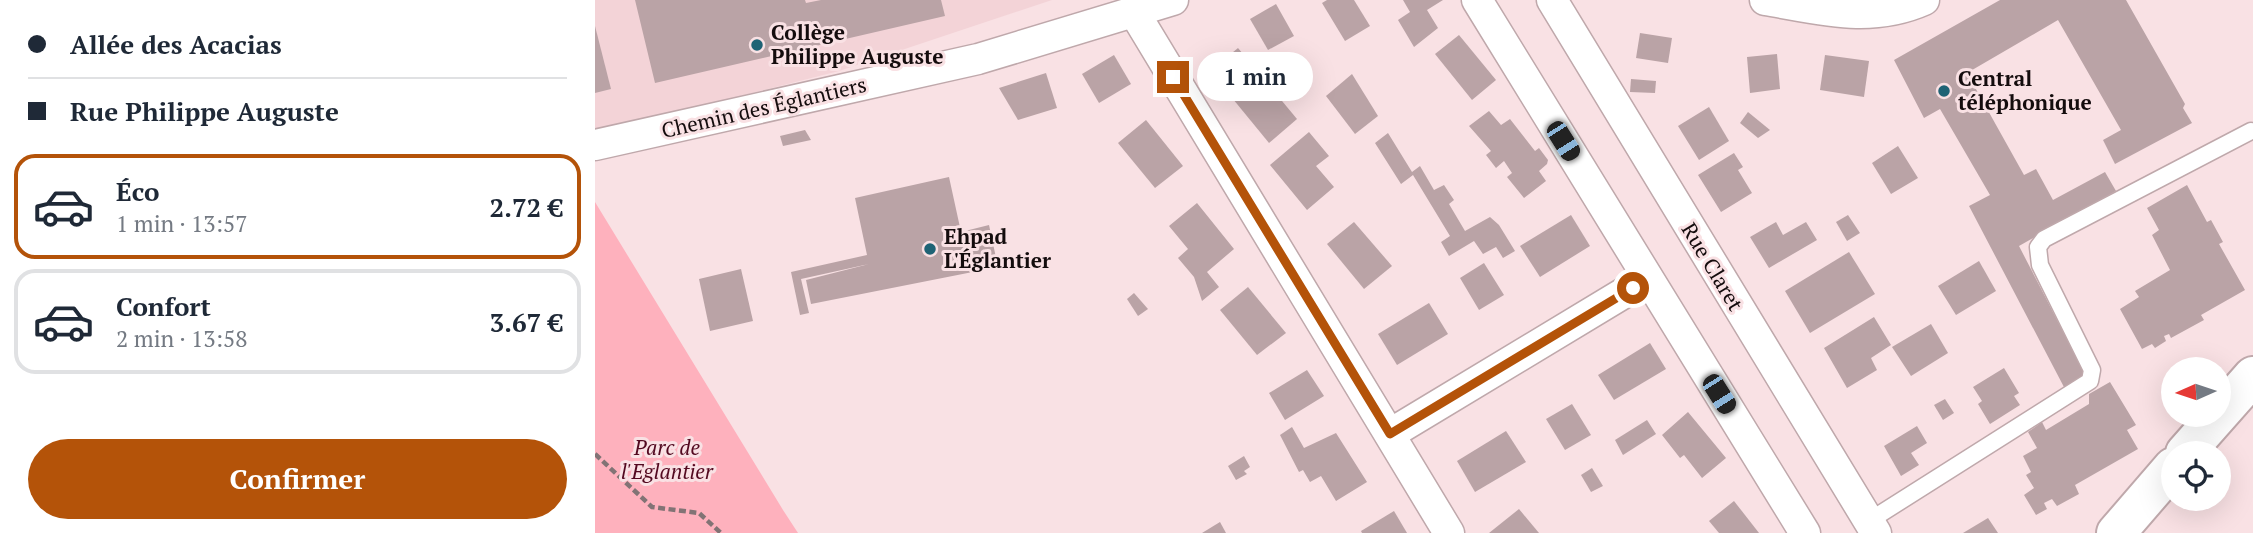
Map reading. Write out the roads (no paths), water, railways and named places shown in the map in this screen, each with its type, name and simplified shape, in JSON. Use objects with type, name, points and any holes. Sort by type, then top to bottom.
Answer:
[{"type":"main road","points":[[2196,441],[2253,376]]},
{"type":"main road","points":[[2230,441],[2253,415]]},
{"type":"main road","points":[[2116,533],[2161,481]]},
{"type":"main road","points":[[2147,533],[2167,511]]},
{"type":"street","name":"Chemin des Églantiers","points":[[595,145],[978,59],[1173,0]]},
{"type":"street","points":[[1477,0],[1805,533]]},
{"type":"street","name":"Rue Claret","points":[[1552,0],[1873,527]]},
{"type":"street","points":[[1765,0],[1835,12],[1870,14],[1905,8],[1924,0]]},
{"type":"street","points":[[1134,12],[1449,533]]},
{"type":"street","points":[[1390,434],[1647,279]]},
{"type":"lane","points":[[1873,527],[2090,381],[2092,370],[2040,265],[2038,247],[2044,239],[2251,131]]},
{"type":"place","name":"Collège Philippe Auguste","points":[[757,45]]},
{"type":"place","name":"Central téléphonique","points":[[1944,91]]},
{"type":"place","name":"Ehpad L'Églantier","points":[[930,249]]},
{"type":"park label","name":"Parc de l'Eglantier","points":[[667,460]]}]
